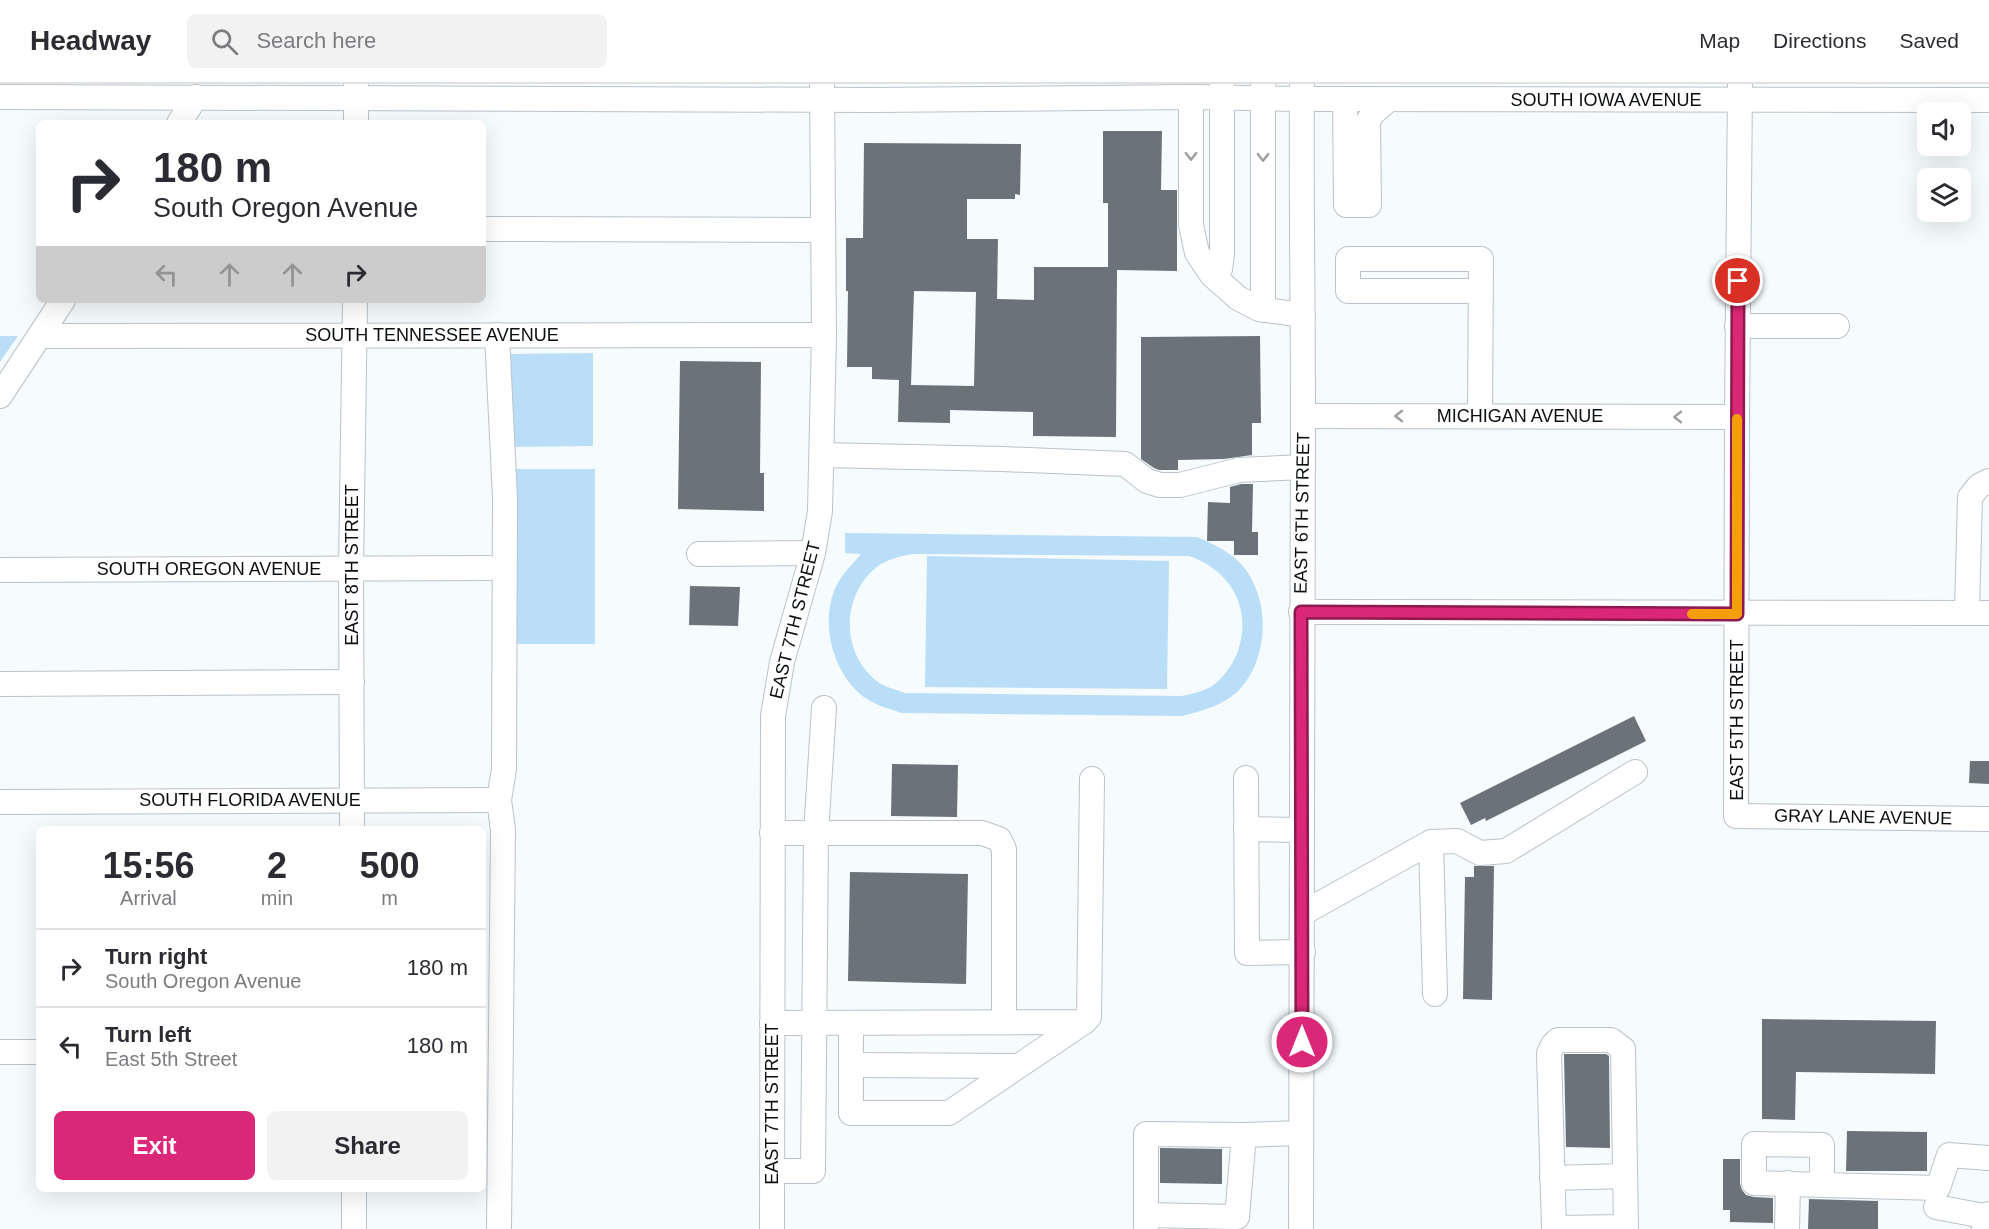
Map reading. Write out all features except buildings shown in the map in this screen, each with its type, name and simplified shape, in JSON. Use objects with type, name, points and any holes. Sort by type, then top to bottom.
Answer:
[{"type":"main road","points":[[1987,1229],[1989,1217]]},
{"type":"street","name":"SOUTH IOWA AVENUE","points":[[0,97],[196,97],[356,91],[1144,91],[1181,93],[1263,91],[1302,92],[1345,99],[1388,100],[1740,92],[1989,100]]},
{"type":"street","points":[[356,91],[356,120]]},
{"type":"street","points":[[1216,278],[1222,254],[1222,91]]},
{"type":"street","points":[[1263,91],[1263,309]]},
{"type":"street","name":"EAST 7TH STREET","points":[[772,1229],[773,716],[782,662],[813,554],[820,511],[824,335],[822,92]]},
{"type":"street","name":"EAST 6TH STREET","points":[[1301,1229],[1302,92]]},
{"type":"street","name":"EAST 5TH STREET","points":[[1736,816],[1740,92]]},
{"type":"street","points":[[1181,93],[1191,225],[1197,253],[1216,278],[1238,298],[1259,309],[1303,315]]},
{"type":"street","points":[[181,120],[196,97]]},
{"type":"street","points":[[1345,99],[1347,205],[1369,205],[1368,121],[1373,113],[1388,100]]},
{"type":"street","points":[[486,229],[823,230]]},
{"type":"street","points":[[1480,416],[1482,259],[1348,259],[1348,291],[1481,291]]},
{"type":"street","points":[[0,396],[61,303]]},
{"type":"street","name":"EAST 8TH STREET","points":[[352,826],[351,569],[355,303]]},
{"type":"street","points":[[1737,326],[1837,326]]},
{"type":"street","points":[[497,335],[505,498],[504,769],[499,800],[503,830],[499,1229]]},
{"type":"street","name":"SOUTH TENNESSEE AVENUE","points":[[40,336],[824,335]]},
{"type":"street","name":"MICHIGAN AVENUE","points":[[1303,416],[1737,417]]},
{"type":"street","points":[[822,455],[1125,464],[1147,481],[1160,485],[1179,485],[1239,470],[1303,467]]},
{"type":"street","points":[[1301,612],[1978,613],[1970,497],[1979,486],[1989,481]]},
{"type":"street","points":[[699,554],[813,554]]},
{"type":"street","name":"SOUTH OREGON AVENUE","points":[[0,570],[489,568]]},
{"type":"street","points":[[0,684],[352,682]]},
{"type":"street","points":[[772,1171],[813,1171],[816,833],[824,708]]},
{"type":"street","points":[[1303,913],[1431,842],[1456,841],[1480,853],[1506,851],[1635,772]]},
{"type":"street","points":[[1246,778],[1247,953],[1303,952]]},
{"type":"street","points":[[851,1023],[851,1113],[949,1113],[1089,1017],[1092,779]]},
{"type":"street","name":"SOUTH FLORIDA AVENUE","points":[[0,802],[499,800]]},
{"type":"street","name":"GRAY LANE AVENUE","points":[[1736,816],[1989,819]]},
{"type":"street","points":[[1246,829],[1301,830]]},
{"type":"street","points":[[772,833],[982,833],[999,839],[1004,849],[1004,1022]]},
{"type":"street","points":[[1431,842],[1435,994]]},
{"type":"street","points":[[772,1023],[1084,1022]]},
{"type":"street","points":[[1558,1040],[1611,1040],[1623,1049],[1625,1176],[1626,1227],[1554,1228],[1549,1053],[1558,1040]]},
{"type":"street","points":[[0,1052],[36,1052]]},
{"type":"street","points":[[851,1065],[1018,1066]]},
{"type":"street","points":[[1244,1135],[1237,1217],[1146,1222],[1146,1134],[1302,1133]]},
{"type":"street","points":[[1822,1184],[1822,1145],[1754,1144],[1754,1183],[1822,1184],[1989,1217]]},
{"type":"street","points":[[1936,1208],[1949,1155],[1989,1158]]},
{"type":"street","points":[[1552,1178],[1625,1176]]},
{"type":"street","points":[[1787,1229],[1788,1183]]},
{"type":"street","points":[[354,1192],[354,1229]]},
{"type":"shaded area","points":[[0,336],[18,336],[0,362]]},
{"type":"shaded area","points":[[593,353],[593,446],[507,447],[506,354]]},
{"type":"shaded area","points":[[511,469],[595,469],[595,644],[511,644]]},
{"type":"shaded area","points":[[845,533],[1197,537],[1231,555],[1247,572],[1256,588],[1261,605],[1262,641],[1250,675],[1234,695],[1220,703],[1182,716],[902,713],[867,699],[856,690],[846,678],[833,651],[829,620],[834,591],[861,554],[845,553]],"holes":[[[913,554],[1189,556],[1203,562],[1225,579],[1239,602],[1242,615],[1240,644],[1233,662],[1217,682],[1193,694],[1181,696],[905,693],[883,685],[872,677],[862,665],[851,636],[852,605],[866,577],[878,566],[904,556]]]},
{"type":"shaded area","points":[[927,556],[1169,561],[1167,689],[925,687]]},
{"type":"slow traffic","points":[[1692,614],[1737,614],[1737,419]]},
{"type":"route","points":[[1302,1042],[1301,612],[1737,614],[1738,281]]}]
